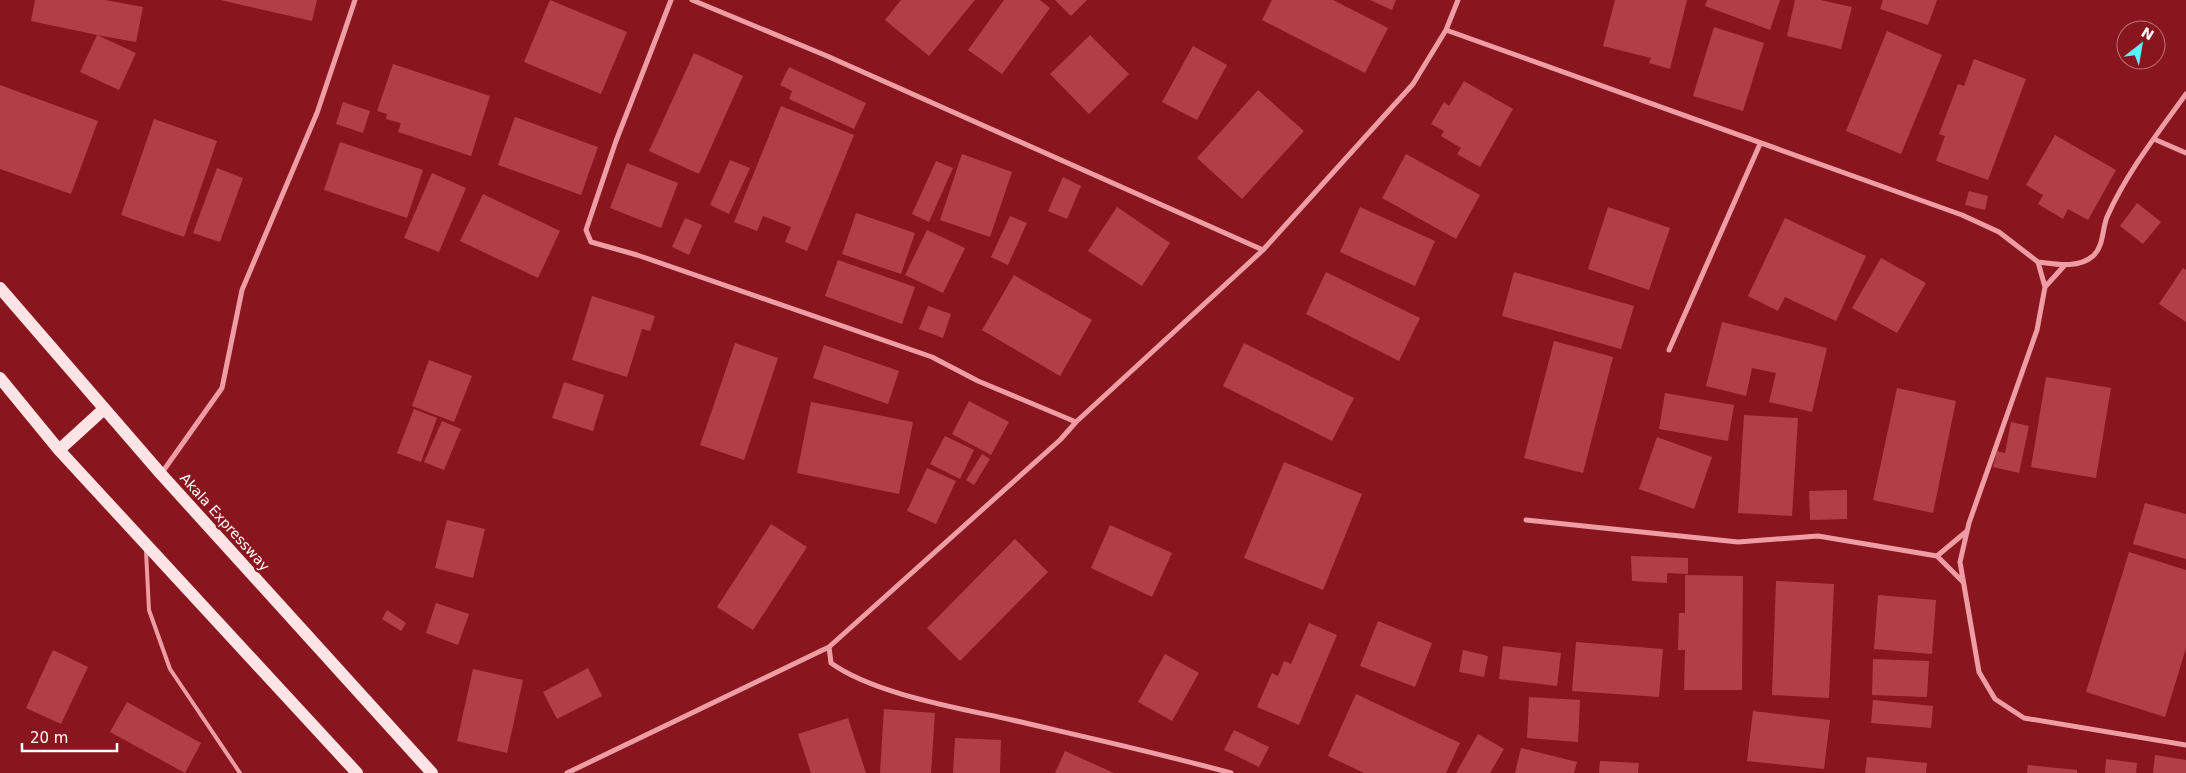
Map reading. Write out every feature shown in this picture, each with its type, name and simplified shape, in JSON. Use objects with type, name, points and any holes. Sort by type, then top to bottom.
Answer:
[{"type":"main road","name":"Akala Expressway","points":[[0,288],[161,474],[432,773]]},
{"type":"main road","points":[[0,378],[60,450],[357,773]]},
{"type":"main road","points":[[60,450],[104,409]]},
{"type":"street","points":[[161,474],[222,388],[242,290],[318,113],[355,0]]},
{"type":"street","points":[[671,0],[616,141],[586,230],[592,242],[637,255],[932,357],[978,381],[1076,422]]},
{"type":"street","points":[[692,0],[827,56],[1263,250]]},
{"type":"street","points":[[567,773],[829,647],[1060,440],[1076,422],[1263,250],[1413,84],[1446,30],[1458,0]]},
{"type":"street","points":[[1446,30],[1962,215],[1999,232],[2038,262],[2064,266],[2080,263],[2093,256],[2101,243],[2106,220],[2118,194],[2186,94]]},
{"type":"street","points":[[2154,139],[2186,153]]},
{"type":"street","points":[[1669,350],[1760,144]]},
{"type":"street","points":[[2038,262],[2044,287],[2037,330],[1967,531],[1960,562],[1979,672],[1995,699],[2024,718],[2186,745]]},
{"type":"street","points":[[2044,287],[2064,266]]},
{"type":"street","points":[[1526,520],[1738,542],[1818,536],[1937,556],[1964,582]]},
{"type":"street","points":[[1937,556],[1967,531]]},
{"type":"street","points":[[829,647],[831,663],[848,676],[928,701],[1152,752],[1231,773]]},
{"type":"lane","points":[[146,543],[149,610],[170,669],[240,773]]},
{"type":"building","points":[[35,0],[105,0],[143,7],[136,42],[31,21]]},
{"type":"building","points":[[220,0],[317,0],[312,21]]},
{"type":"building","points":[[550,0],[627,32],[601,94],[524,62]]},
{"type":"building","points":[[901,0],[975,0],[929,56],[885,20]]},
{"type":"building","points":[[1004,0],[1040,0],[1050,8],[1002,74],[968,50]]},
{"type":"building","points":[[1055,0],[1087,0],[1071,16]]},
{"type":"building","points":[[1272,0],[1333,0],[1388,28],[1365,73],[1262,20]]},
{"type":"building","points":[[1370,0],[1396,0],[1392,10]]},
{"type":"building","points":[[1615,0],[1687,0],[1670,69],[1649,63],[1651,58],[1603,46]]},
{"type":"building","points":[[1707,0],[1780,0],[1770,30],[1705,6]]},
{"type":"building","points":[[1795,0],[1820,0],[1852,7],[1841,49],[1787,36]]},
{"type":"building","points":[[1883,0],[1937,0],[1928,25],[1880,9]]},
{"type":"building","points":[[1714,27],[1764,43],[1743,111],[1693,96]]},
{"type":"building","points":[[1887,31],[1942,55],[1901,154],[1846,131]]},
{"type":"building","points":[[97,35],[136,53],[119,90],[80,72]]},
{"type":"building","points":[[1090,35],[1129,74],[1089,114],[1050,74]]},
{"type":"building","points":[[1193,46],[1227,65],[1197,120],[1162,102]]},
{"type":"building","points":[[694,53],[743,76],[699,174],[649,151]]},
{"type":"building","points":[[1974,59],[2026,79],[1988,180],[1936,161],[1945,136],[1939,134],[1958,84],[1964,86]]},
{"type":"building","points":[[393,64],[490,96],[471,156],[398,132],[401,123],[386,119],[387,114],[377,111]]},
{"type":"building","points":[[789,67],[866,103],[854,129],[789,99],[792,91],[780,85]]},
{"type":"building","points":[[1464,81],[1513,109],[1480,167],[1457,154],[1461,148],[1441,136],[1444,131],[1431,124],[1444,102],[1449,106]]},
{"type":"building","points":[[0,85],[98,121],[71,194],[0,169]]},
{"type":"building","points":[[1258,90],[1304,131],[1242,199],[1197,158]]},
{"type":"building","points":[[343,102],[370,111],[363,133],[336,124]]},
{"type":"building","points":[[781,106],[854,135],[807,251],[785,242],[791,227],[763,216],[757,231],[734,222]]},
{"type":"building","points":[[515,117],[598,147],[581,195],[498,165]]},
{"type":"building","points":[[154,119],[217,141],[184,237],[121,215]]},
{"type":"building","points":[[2055,135],[2116,170],[2088,220],[2068,209],[2063,219],[2038,204],[2043,195],[2026,185]]},
{"type":"building","points":[[340,142],[423,170],[407,218],[324,190]]},
{"type":"building","points":[[962,154],[1012,172],[990,237],[940,220]]},
{"type":"building","points":[[1406,154],[1480,195],[1456,239],[1382,198]]},
{"type":"building","points":[[730,160],[750,168],[729,214],[710,205]]},
{"type":"building","points":[[936,161],[953,168],[929,222],[912,214]]},
{"type":"building","points":[[627,163],[678,183],[661,228],[610,208]]},
{"type":"building","points":[[217,168],[243,178],[220,242],[193,233]]},
{"type":"building","points":[[432,173],[466,188],[439,252],[404,238]]},
{"type":"building","points":[[1063,177],[1081,186],[1067,219],[1048,211]]},
{"type":"building","points":[[1969,191],[1988,196],[1985,210],[1965,205]]},
{"type":"building","points":[[483,194],[560,231],[538,278],[460,241]]},
{"type":"building","points":[[2137,203],[2161,222],[2143,244],[2120,226]]},
{"type":"building","points":[[1117,207],[1170,243],[1142,286],[1088,251]]},
{"type":"building","points":[[1360,207],[1435,241],[1415,286],[1340,252]]},
{"type":"building","points":[[1608,207],[1670,228],[1649,290],[1588,269]]},
{"type":"building","points":[[856,213],[915,233],[901,274],[842,254]]},
{"type":"building","points":[[1010,216],[1027,223],[1008,265],[991,257]]},
{"type":"building","points":[[685,218],[702,225],[689,255],[672,247]]},
{"type":"building","points":[[1785,218],[1866,256],[1836,321],[1785,297],[1778,311],[1748,296]]},
{"type":"building","points":[[927,230],[965,248],[943,293],[905,275]]},
{"type":"building","points":[[1881,258],[1926,283],[1897,333],[1852,308]]},
{"type":"building","points":[[838,260],[915,287],[902,324],[825,296]]},
{"type":"building","points":[[2183,268],[2186,270],[2186,322],[2159,304]]},
{"type":"building","points":[[1326,272],[1420,318],[1399,361],[1306,314]]},
{"type":"building","points":[[1514,272],[1634,306],[1621,349],[1502,316]]},
{"type":"building","points":[[1014,275],[1092,320],[1060,376],[982,330]]},
{"type":"building","points":[[592,296],[655,316],[650,331],[642,329],[627,377],[572,360]]},
{"type":"building","points":[[928,306],[951,314],[943,338],[919,329]]},
{"type":"building","points":[[1722,322],[1827,348],[1812,412],[1769,402],[1776,373],[1752,368],[1746,396],[1706,386]]},
{"type":"building","points":[[1554,341],[1613,357],[1583,473],[1524,458]]},
{"type":"building","points":[[735,343],[778,358],[744,460],[700,445]]},
{"type":"building","points":[[1244,343],[1354,398],[1332,441],[1223,386]]},
{"type":"building","points":[[824,345],[899,371],[888,404],[813,378]]},
{"type":"building","points":[[429,360],[472,376],[454,422],[412,406]]},
{"type":"building","points":[[2046,377],[2111,388],[2096,478],[2031,467]]},
{"type":"building","points":[[564,382],[604,395],[593,431],[552,418]]},
{"type":"building","points":[[1897,388],[1956,401],[1933,513],[1873,500]]},
{"type":"building","points":[[1665,393],[1734,405],[1728,441],[1659,429]]},
{"type":"building","points":[[969,401],[1009,422],[991,455],[952,434]]},
{"type":"building","points":[[811,402],[913,422],[899,494],[797,473]]},
{"type":"building","points":[[414,409],[437,418],[421,462],[397,453]]},
{"type":"building","points":[[1744,415],[1798,418],[1792,516],[1738,513]]},
{"type":"building","points":[[442,421],[461,429],[444,470],[424,462]]},
{"type":"building","points":[[2011,422],[2029,426],[2019,473],[1993,467],[1997,451],[2005,453]]},
{"type":"building","points":[[945,436],[974,450],[960,479],[930,464]]},
{"type":"building","points":[[1657,437],[1712,457],[1694,509],[1639,489]]},
{"type":"building","points":[[982,454],[990,459],[974,485],[966,480]]},
{"type":"building","points":[[1284,462],[1362,494],[1323,590],[1244,558]]},
{"type":"building","points":[[927,468],[956,481],[936,524],[907,511]]},
{"type":"building","points":[[1847,490],[1847,519],[1810,520],[1809,491]]},
{"type":"building","points":[[2145,503],[2186,514],[2186,559],[2133,544]]},
{"type":"building","points":[[447,520],[485,529],[473,578],[435,568]]},
{"type":"building","points":[[771,524],[807,547],[753,630],[717,607]]},
{"type":"building","points":[[1110,525],[1172,553],[1152,597],[1091,568]]},
{"type":"building","points":[[1015,539],[1048,572],[960,661],[927,628]]},
{"type":"building","points":[[2129,552],[2186,570],[2186,648],[2165,717],[2086,692]]},
{"type":"building","points":[[1631,556],[1688,558],[1688,574],[1667,573],[1667,583],[1632,581]]},
{"type":"building","points":[[1685,575],[1743,576],[1742,690],[1684,690],[1685,650],[1678,650],[1679,613],[1685,613]]},
{"type":"building","points":[[1776,581],[1834,584],[1829,698],[1772,695]]},
{"type":"building","points":[[1878,595],[1936,600],[1932,654],[1874,649]]},
{"type":"building","points":[[436,603],[469,614],[458,645],[426,633]]},
{"type":"building","points":[[387,610],[406,623],[401,631],[382,619]]},
{"type":"building","points":[[1378,621],[1432,643],[1415,687],[1360,666]]},
{"type":"building","points":[[1309,623],[1337,635],[1299,725],[1257,707],[1272,673],[1278,676],[1284,661],[1291,664]]},
{"type":"building","points":[[1576,642],[1663,649],[1659,697],[1572,691]]},
{"type":"building","points":[[1503,646],[1561,653],[1557,686],[1499,679]]},
{"type":"building","points":[[53,650],[88,667],[61,724],[26,708]]},
{"type":"building","points":[[1463,650],[1488,656],[1484,677],[1459,672]]},
{"type":"building","points":[[1165,654],[1199,673],[1172,721],[1138,702]]},
{"type":"building","points":[[1873,659],[1929,661],[1927,697],[1872,695]]},
{"type":"building","points":[[588,668],[602,696],[557,719],[543,692]]},
{"type":"building","points":[[473,669],[523,680],[507,753],[457,741]]},
{"type":"building","points":[[1356,694],[1460,743],[1446,773],[1364,773],[1328,756]]},
{"type":"building","points":[[1529,697],[1580,700],[1578,742],[1527,738]]},
{"type":"building","points":[[1873,700],[1933,706],[1931,728],[1871,723]]},
{"type":"building","points":[[127,702],[201,743],[185,773],[110,732]]},
{"type":"building","points":[[884,709],[935,713],[931,773],[880,773]]},
{"type":"building","points":[[1753,711],[1830,720],[1824,769],[1747,761]]},
{"type":"building","points":[[848,718],[866,773],[811,773],[798,734]]},
{"type":"building","points":[[1234,730],[1269,747],[1259,767],[1224,750]]},
{"type":"building","points":[[1478,734],[1504,749],[1490,773],[1456,773]]},
{"type":"building","points":[[955,738],[1001,740],[1000,773],[953,773]]},
{"type":"building","points":[[1521,748],[1577,762],[1574,773],[1515,773]]},
{"type":"building","points":[[1065,751],[1114,773],[1055,773]]},
{"type":"building","points":[[2155,755],[2186,760],[2186,773],[2153,773]]},
{"type":"building","points":[[1867,757],[1927,763],[1926,773],[1865,773]]},
{"type":"building","points":[[2106,759],[2137,763],[2136,773],[2105,773]]},
{"type":"building","points":[[1600,761],[1639,763],[1638,773],[1599,773]]},
{"type":"building","points":[[2028,765],[2077,770],[2077,773],[2027,773]]}]
